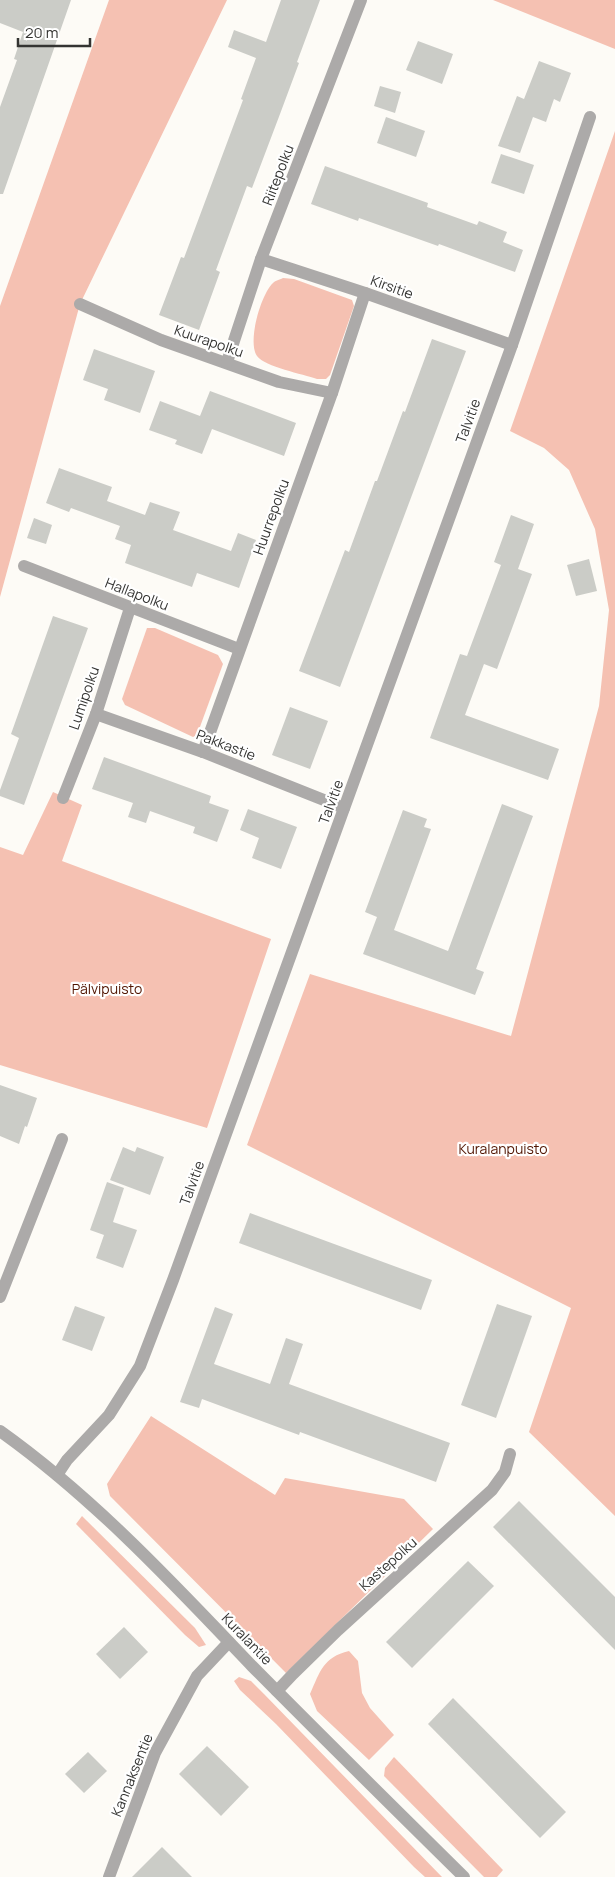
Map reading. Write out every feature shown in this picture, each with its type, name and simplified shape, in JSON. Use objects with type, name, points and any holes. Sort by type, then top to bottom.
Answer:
[{"type":"street","name":"Riitepolku","points":[[228,362],[261,259],[362,0]]},
{"type":"street","name":"Talvitie","points":[[57,1475],[67,1460],[109,1415],[140,1366],[173,1280],[512,345],[590,117]]},
{"type":"street","name":"Kirsitie","points":[[261,259],[365,293],[512,345]]},
{"type":"street","name":"Huurrepolku","points":[[203,752],[332,393],[365,293]]},
{"type":"street","name":"Kuurapolku","points":[[80,304],[161,340],[228,362],[279,382],[332,393]]},
{"type":"street","name":"Hallapolku","points":[[24,566],[239,649]]},
{"type":"street","name":"Lumipolku","points":[[63,798],[96,714],[130,608]]},
{"type":"street","name":"Pakkastie","points":[[96,714],[203,752],[344,808]]},
{"type":"street","points":[[0,1297],[62,1139]]},
{"type":"street","name":"Kuralantie","points":[[0,1431],[57,1475],[138,1548],[277,1691],[464,1877]]},
{"type":"street","name":"Kastepolku","points":[[277,1691],[338,1630],[492,1490],[505,1472],[510,1454]]},
{"type":"street","name":"Kannaksentie","points":[[109,1877],[155,1752],[197,1676],[229,1642]]},
{"type":"green space","points":[[109,0],[227,0],[80,304],[0,597],[0,306]]},
{"type":"green space","points":[[493,0],[615,0],[615,49]]},
{"type":"green space","name":"Kuralanpuisto","points":[[615,131],[615,1516],[529,1432],[571,1308],[247,1145],[310,974],[511,1036],[599,706],[609,610],[595,529],[569,470],[544,448],[510,431]]},
{"type":"green space","points":[[283,278],[294,279],[352,300],[354,306],[330,375],[326,379],[317,379],[268,364],[257,356],[254,349],[257,318],[264,297],[274,282]]},
{"type":"green space","points":[[147,628],[155,628],[218,655],[223,664],[197,735],[193,737],[125,705],[122,699]]},
{"type":"green space","name":"Pälvipuisto","points":[[53,792],[82,805],[62,861],[271,939],[207,1128],[0,1065],[0,847],[23,855]]},
{"type":"green space","points":[[151,1416],[275,1495],[285,1478],[404,1499],[433,1529],[286,1673],[110,1496],[107,1484]]},
{"type":"green space","points":[[82,1516],[195,1628],[206,1645],[199,1647],[185,1635],[76,1524]]},
{"type":"green space","points":[[349,1651],[358,1661],[362,1693],[370,1708],[394,1735],[369,1760],[317,1711],[310,1694],[323,1666],[333,1657]]},
{"type":"green space","points":[[239,1677],[251,1681],[442,1877],[425,1877],[414,1867],[276,1724],[240,1690],[234,1681]]},
{"type":"green space","points":[[394,1757],[503,1870],[497,1877],[484,1877],[384,1776],[385,1768]]},
{"type":"building","points":[[0,0],[71,0],[3,194],[0,194],[0,107],[17,60],[14,59],[23,32],[0,23]]},
{"type":"building","points":[[281,0],[320,0],[297,62],[299,63],[252,188],[247,186],[216,270],[220,272],[199,330],[159,315],[181,257],[184,258],[243,100],[241,99],[256,58],[228,47],[234,30],[266,42]]},
{"type":"building","points":[[418,41],[453,54],[442,84],[406,70]]},
{"type":"building","points":[[539,61],[571,73],[560,102],[554,99],[546,122],[533,117],[520,153],[498,146],[517,96],[524,99]]},
{"type":"building","points":[[380,86],[401,92],[395,113],[374,106]]},
{"type":"building","points":[[386,117],[425,131],[416,157],[377,143]]},
{"type":"building","points":[[501,154],[534,165],[524,194],[491,183]]},
{"type":"building","points":[[325,166],[428,203],[427,207],[477,225],[479,221],[507,232],[503,242],[523,250],[515,272],[439,244],[438,246],[359,218],[358,221],[311,204]]},
{"type":"building","points":[[432,339],[466,351],[340,687],[299,671],[345,550],[349,552],[375,481],[377,481],[403,411],[405,412]]},
{"type":"building","points":[[94,349],[155,371],[140,413],[104,400],[108,389],[83,380]]},
{"type":"building","points":[[210,391],[296,423],[284,456],[212,429],[202,454],[175,444],[177,440],[149,430],[160,401],[200,416]]},
{"type":"building","points":[[59,468],[112,487],[107,501],[145,515],[150,502],[180,512],[173,530],[231,551],[238,533],[256,540],[239,588],[197,573],[192,587],[125,563],[131,545],[115,539],[120,526],[71,508],[69,512],[46,503]]},
{"type":"building","points":[[511,515],[534,524],[518,569],[532,574],[497,669],[484,664],[465,715],[559,749],[548,780],[430,738],[460,654],[467,656],[501,565],[494,562]]},
{"type":"building","points":[[34,518],[52,525],[46,544],[27,538]]},
{"type":"building","points":[[589,559],[597,591],[576,596],[567,565]]},
{"type":"building","points":[[53,616],[88,628],[24,805],[0,796],[0,790],[19,738],[11,734]]},
{"type":"building","points":[[290,707],[328,721],[310,769],[272,755]]},
{"type":"building","points":[[104,757],[211,796],[209,803],[229,810],[217,842],[193,833],[195,827],[150,811],[146,823],[128,817],[133,803],[92,789]]},
{"type":"building","points":[[502,804],[533,816],[476,969],[484,972],[475,995],[363,954],[377,917],[365,912],[403,810],[427,819],[424,827],[431,829],[394,930],[448,951]]},
{"type":"building","points":[[248,809],[297,827],[281,869],[252,858],[259,838],[240,830]]},
{"type":"building","points":[[0,1085],[37,1098],[19,1144],[0,1136]]},
{"type":"building","points":[[123,1147],[135,1152],[137,1147],[164,1157],[150,1195],[110,1180]]},
{"type":"building","points":[[107,1182],[124,1188],[113,1222],[137,1230],[123,1268],[96,1258],[104,1235],[90,1230]]},
{"type":"building","points":[[250,1213],[432,1280],[421,1310],[239,1243]]},
{"type":"building","points":[[497,1304],[532,1316],[496,1418],[461,1405]]},
{"type":"building","points":[[75,1306],[105,1317],[92,1351],[62,1340]]},
{"type":"building","points":[[215,1307],[233,1314],[214,1364],[270,1384],[286,1338],[303,1344],[289,1384],[450,1443],[436,1482],[300,1432],[299,1435],[202,1399],[199,1408],[180,1402]]},
{"type":"building","points":[[519,1501],[615,1597],[615,1650],[493,1527]]},
{"type":"building","points":[[468,1561],[494,1586],[412,1668],[386,1642]]},
{"type":"building","points":[[124,1627],[148,1652],[120,1679],[96,1654]]},
{"type":"building","points":[[453,1698],[566,1812],[540,1838],[428,1724]]},
{"type":"building","points":[[207,1746],[249,1787],[221,1816],[179,1774]]},
{"type":"building","points":[[88,1752],[107,1771],[84,1793],[65,1774]]},
{"type":"building","points":[[162,1847],[192,1877],[132,1877]]}]
